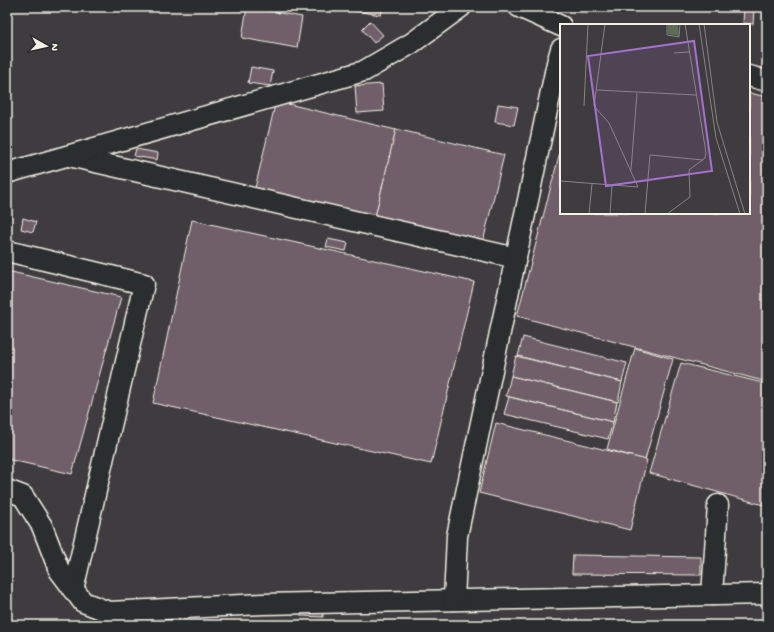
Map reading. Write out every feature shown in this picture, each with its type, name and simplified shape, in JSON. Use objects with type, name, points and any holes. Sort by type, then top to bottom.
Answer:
[{"type":"lane","points":[[7,173],[364,70],[412,43],[461,7]]},
{"type":"lane","points":[[519,7],[560,26]]},
{"type":"lane","points":[[454,600],[457,536],[556,63],[560,52]]},
{"type":"lane","points":[[750,76],[767,81]]},
{"type":"lane","points":[[67,156],[516,258]]},
{"type":"lane","points":[[7,251],[144,284],[73,590]]},
{"type":"lane","points":[[7,490],[23,496],[42,526],[59,570],[83,602],[109,612],[262,604],[767,594]]},
{"type":"lane","points":[[712,595],[718,505]]},
{"type":"building","points":[[247,7],[302,17],[297,48],[242,38]]},
{"type":"building","points":[[356,7],[383,7],[381,15],[355,11]]},
{"type":"building","points":[[744,8],[754,10],[753,24],[743,23]]},
{"type":"building","points":[[370,21],[383,35],[374,43],[362,29]]},
{"type":"building","points":[[251,67],[273,71],[270,86],[248,83]]},
{"type":"building","points":[[382,84],[384,111],[357,113],[355,86]]},
{"type":"building","points":[[750,93],[767,97],[767,382],[517,316],[560,152],[560,214],[750,214]]},
{"type":"building","points":[[276,101],[396,130],[375,217],[255,188]]},
{"type":"building","points":[[498,104],[518,107],[514,125],[495,122]]},
{"type":"building","points":[[396,129],[504,155],[483,242],[375,217]]},
{"type":"building","points":[[136,149],[158,153],[157,160],[134,156]]},
{"type":"building","points":[[23,218],[36,222],[33,232],[21,229]]},
{"type":"building","points":[[192,220],[474,282],[431,464],[153,403]]},
{"type":"building","points":[[328,239],[348,243],[346,251],[326,247]]},
{"type":"building","points":[[7,271],[121,297],[72,474],[7,459]]},
{"type":"building","points":[[523,337],[627,363],[622,382],[518,356]]},
{"type":"building","points":[[635,348],[673,359],[645,460],[607,449]]},
{"type":"building","points":[[516,356],[622,382],[618,402],[511,376]]},
{"type":"building","points":[[681,363],[767,384],[767,506],[649,473]]},
{"type":"building","points":[[511,376],[617,402],[613,422],[506,396]]},
{"type":"building","points":[[509,397],[613,422],[608,439],[504,414]]},
{"type":"building","points":[[496,423],[647,460],[630,530],[479,493]]},
{"type":"building","points":[[573,555],[701,557],[701,575],[572,574]]},
{"type":"building","points":[[302,609],[323,610],[323,617],[301,616]]}]
